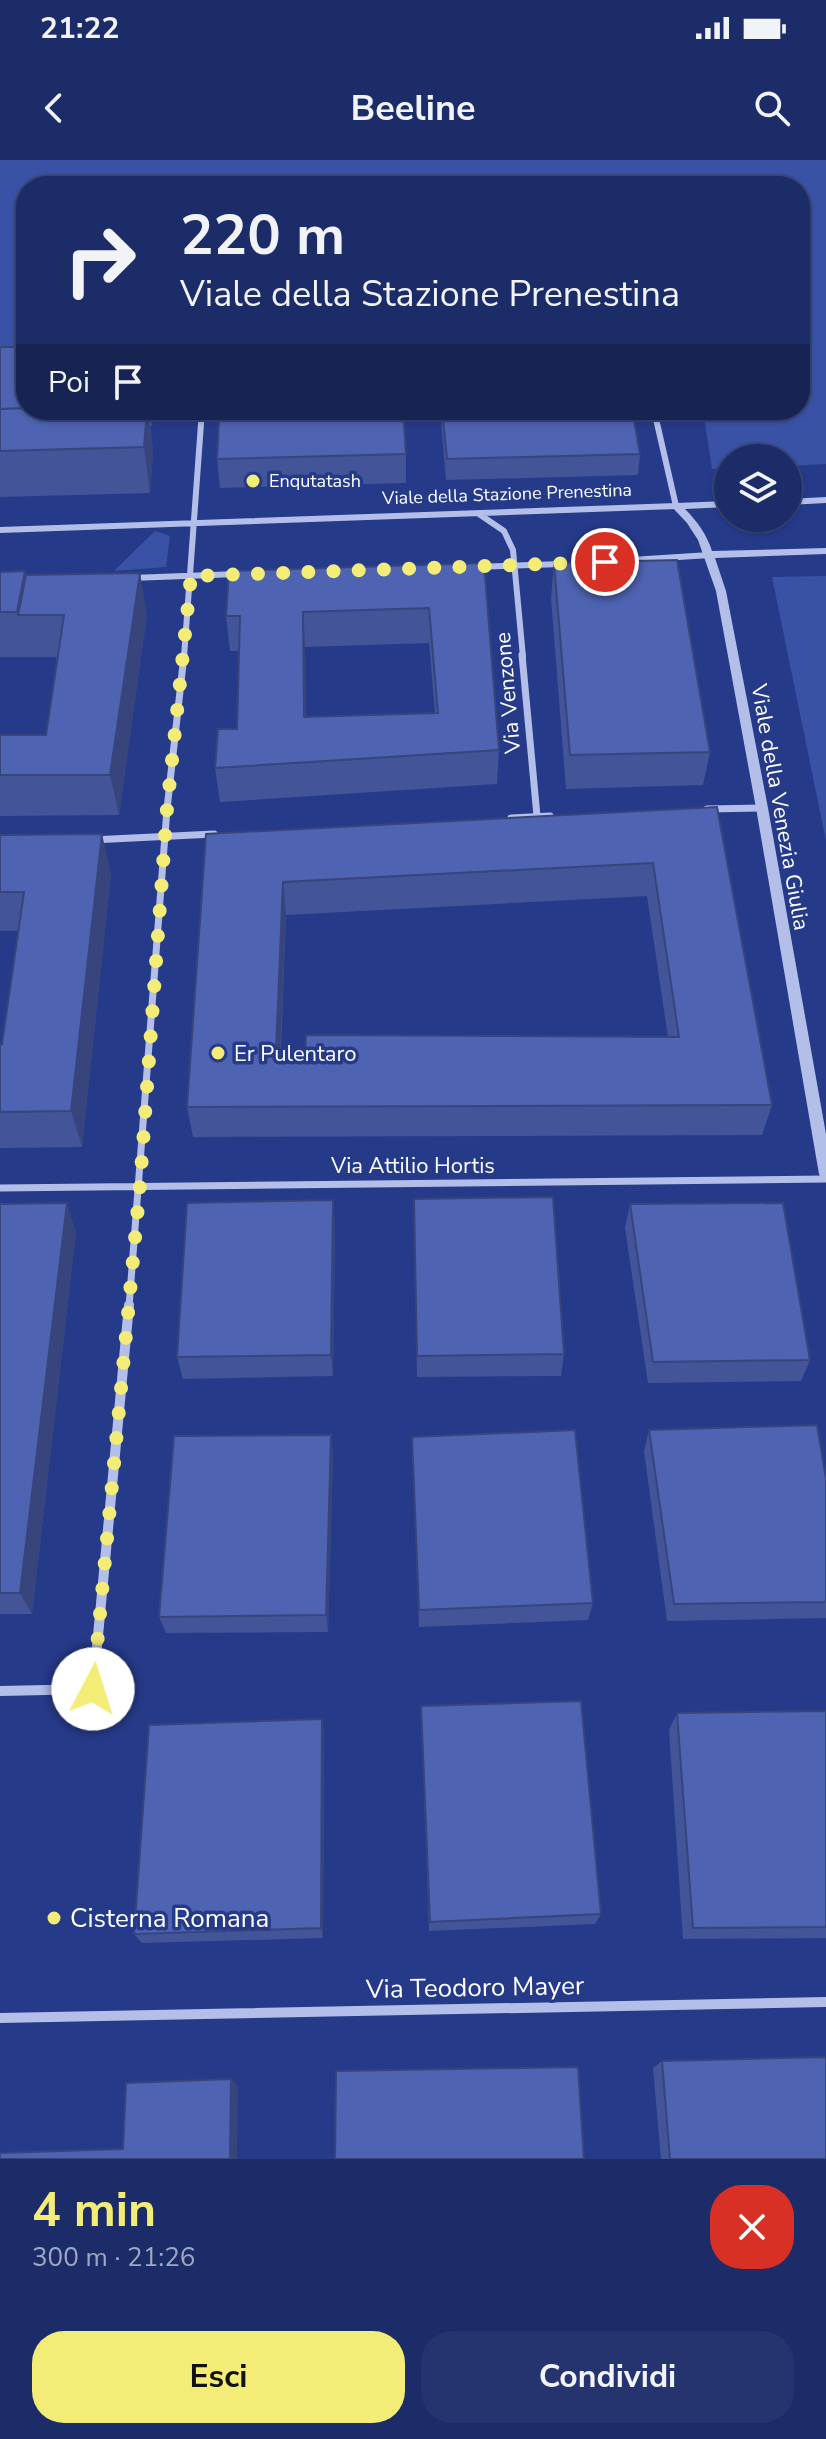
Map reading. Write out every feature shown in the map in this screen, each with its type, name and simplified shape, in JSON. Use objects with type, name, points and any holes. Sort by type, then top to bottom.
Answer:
[{"type":"street","points":[[0,1691],[93,1689],[140,1185],[165,837],[196,523],[201,420]]},
{"type":"street","points":[[656,420],[676,506]]},
{"type":"street","points":[[802,501],[826,500]]},
{"type":"street","name":"Viale della Stazione Prenestina","points":[[0,530],[714,505]]},
{"type":"street","name":"Viale della Venezia Giulia","points":[[676,506],[691,521],[710,555],[721,591],[826,1177]]},
{"type":"street","name":"Via Venzone","points":[[477,513],[497,525],[508,537],[514,566],[537,816]]},
{"type":"street","points":[[470,567],[826,551]]},
{"type":"street","points":[[123,579],[250,574]]},
{"type":"street","points":[[699,810],[762,808]]},
{"type":"street","points":[[506,818],[567,815]]},
{"type":"street","points":[[75,841],[223,834]]},
{"type":"street","name":"Via Attilio Hortis","points":[[0,1188],[826,1177]]},
{"type":"street","name":"Via Teodoro Mayer","points":[[0,2018],[826,2002]]},
{"type":"shaded area","points":[[0,160],[826,160],[826,464],[802,465],[802,444],[714,444],[712,469],[705,420],[810,420],[810,176],[16,176],[16,354],[0,355]]},
{"type":"shaded area","points":[[155,531],[170,536],[166,567],[114,571]]},
{"type":"shaded area","points":[[826,576],[826,841],[772,577]]},
{"type":"building","points":[[0,347],[16,347],[16,408],[0,409]]},
{"type":"building","points":[[16,408],[16,420],[146,420],[144,447],[0,451],[0,409]]},
{"type":"building","points":[[219,420],[404,420],[406,454],[217,459]]},
{"type":"building","points":[[443,420],[634,420],[640,454],[447,459]]},
{"type":"building","points":[[677,560],[710,752],[570,755],[554,563]]},
{"type":"building","points":[[484,563],[499,750],[215,768],[218,729],[237,729],[240,616],[226,616],[229,571]],"holes":[[[429,608],[438,713],[304,717],[303,612]]]},
{"type":"building","points":[[25,571],[17,612],[0,612],[0,572]]},
{"type":"building","points":[[140,573],[110,775],[0,775],[0,735],[46,735],[64,615],[18,615],[26,575]]},
{"type":"building","points":[[717,807],[772,1105],[187,1107],[206,834]],"holes":[[[653,863],[679,1037],[306,1035],[305,1051],[276,1051],[283,882]]]},
{"type":"building","points":[[102,834],[71,1111],[0,1112],[0,1044],[24,892],[0,892],[0,835]]},
{"type":"building","points":[[553,1197],[564,1354],[417,1356],[414,1199]]},
{"type":"building","points":[[333,1200],[331,1355],[177,1357],[187,1203]]},
{"type":"building","points":[[67,1203],[20,1593],[0,1593],[0,1204]]},
{"type":"building","points":[[783,1203],[810,1360],[653,1362],[630,1204]]},
{"type":"building","points":[[817,1425],[826,1479],[826,1602],[674,1604],[649,1430]]},
{"type":"building","points":[[575,1430],[593,1603],[419,1610],[412,1437]]},
{"type":"building","points":[[331,1435],[326,1615],[159,1617],[174,1436]]},
{"type":"building","points":[[581,1701],[601,1914],[430,1922],[421,1706]]},
{"type":"building","points":[[826,1711],[826,1927],[693,1928],[677,1713]]},
{"type":"building","points":[[322,1719],[321,1928],[134,1934],[149,1725]]},
{"type":"building","points":[[826,2057],[826,2159],[670,2159],[662,2061]]},
{"type":"building","points":[[578,2067],[584,2159],[335,2159],[336,2071]]},
{"type":"building","points":[[231,2079],[230,2159],[0,2159],[0,2153],[123,2149],[126,2083]]},
{"type":"place","name":"Enqutatash","points":[[253,481]]},
{"type":"place","name":"Er Pulentaro","points":[[218,1053]]},
{"type":"place","name":"Cisterna Romana","points":[[54,1918]]},
{"type":"route","points":[[93,1689],[140,1185],[167,809],[191,576],[605,562]]}]
